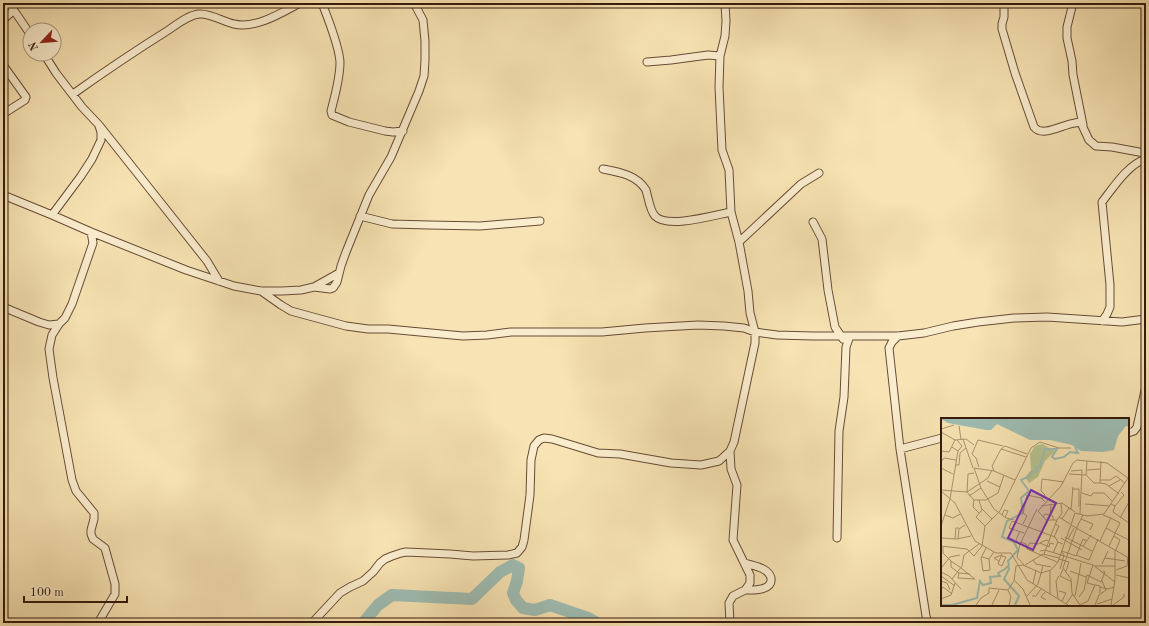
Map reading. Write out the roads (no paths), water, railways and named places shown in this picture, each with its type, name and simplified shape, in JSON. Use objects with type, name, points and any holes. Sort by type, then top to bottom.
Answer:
[{"type":"street","points":[[9,3],[22,22]]},
{"type":"street","points":[[73,94],[147,42],[190,17],[198,14],[205,14],[235,24],[245,25],[275,16],[300,3]]},
{"type":"street","points":[[322,3],[339,55],[340,63],[331,111],[332,115],[349,122],[385,131],[403,131]]},
{"type":"street","points":[[314,287],[330,289],[333,288],[337,282],[341,266],[369,195],[391,157],[419,91],[424,76],[425,60],[423,20],[414,3]]},
{"type":"street","points":[[312,623],[340,593],[363,581],[385,559],[401,553],[473,556],[508,555],[517,553],[522,547],[524,540],[530,495],[531,460],[534,446],[539,440],[544,438],[552,439],[598,453],[620,454],[701,465],[719,461],[730,451],[734,442],[755,343],[755,332],[750,313],[748,291],[739,242],[731,212],[728,170],[722,150],[719,87],[720,56],[725,36],[725,3]]},
{"type":"street","points":[[1004,3],[1002,29],[1034,127],[1036,130],[1041,131],[1059,128],[1074,122],[1081,122],[1083,125]]},
{"type":"street","points":[[1073,3],[1067,38],[1083,125],[1089,140],[1096,146],[1112,147],[1146,154]]},
{"type":"street","points":[[3,20],[14,10]]},
{"type":"street","points":[[646,62],[708,55],[720,56]]},
{"type":"street","points":[[49,62],[82,107],[99,125],[206,261],[219,281]]},
{"type":"street","points":[[3,65],[26,97],[25,100],[3,114]]},
{"type":"street","points":[[52,215],[92,159],[101,140],[99,125]]},
{"type":"street","points":[[1102,321],[1110,307],[1110,285],[1102,202],[1135,164],[1146,159]]},
{"type":"street","points":[[603,169],[617,171],[632,176],[644,186],[654,216],[659,220],[673,222],[691,220],[731,212]]},
{"type":"street","points":[[739,242],[801,184],[819,173]]},
{"type":"street","points":[[3,196],[186,270],[234,286],[261,291],[301,290],[314,287],[339,273]]},
{"type":"street","points":[[360,216],[392,224],[480,226],[540,221]]},
{"type":"street","points":[[814,222],[822,239],[828,290],[835,327],[846,347]]},
{"type":"street","points":[[91,232],[93,243],[72,304],[66,318],[59,324],[52,335],[49,349],[72,480],[76,491],[94,513],[91,534],[93,539],[105,548],[115,584],[115,594],[98,623]]},
{"type":"street","points":[[93,243],[104,238]]},
{"type":"street","points":[[261,291],[291,311],[346,326],[463,336],[479,336],[511,332],[602,332],[645,328],[705,326],[734,327],[744,328],[755,332],[813,336],[898,336],[924,333],[972,323],[1014,318],[1047,317],[1122,322],[1146,319]]},
{"type":"street","points":[[3,307],[39,322],[49,325],[59,324]]},
{"type":"street","points":[[837,538],[838,446],[844,397],[846,347],[850,336]]},
{"type":"street","points":[[898,336],[889,348],[900,449],[928,623]]},
{"type":"street","points":[[1129,433],[1134,431],[1137,427],[1146,386]]},
{"type":"street","points":[[900,449],[941,438]]},
{"type":"street","points":[[730,451],[731,469],[737,485],[733,540],[750,575],[750,583],[746,590]]},
{"type":"street","points":[[730,623],[729,603],[733,596],[746,590],[765,588],[769,586],[772,581],[770,574],[764,569],[745,563]]},
{"type":"waterway","points":[[363,623],[378,605],[392,595],[472,599],[500,572],[513,565],[519,568],[513,593],[516,600],[523,608],[535,610],[550,605],[588,618],[597,623]]}]
